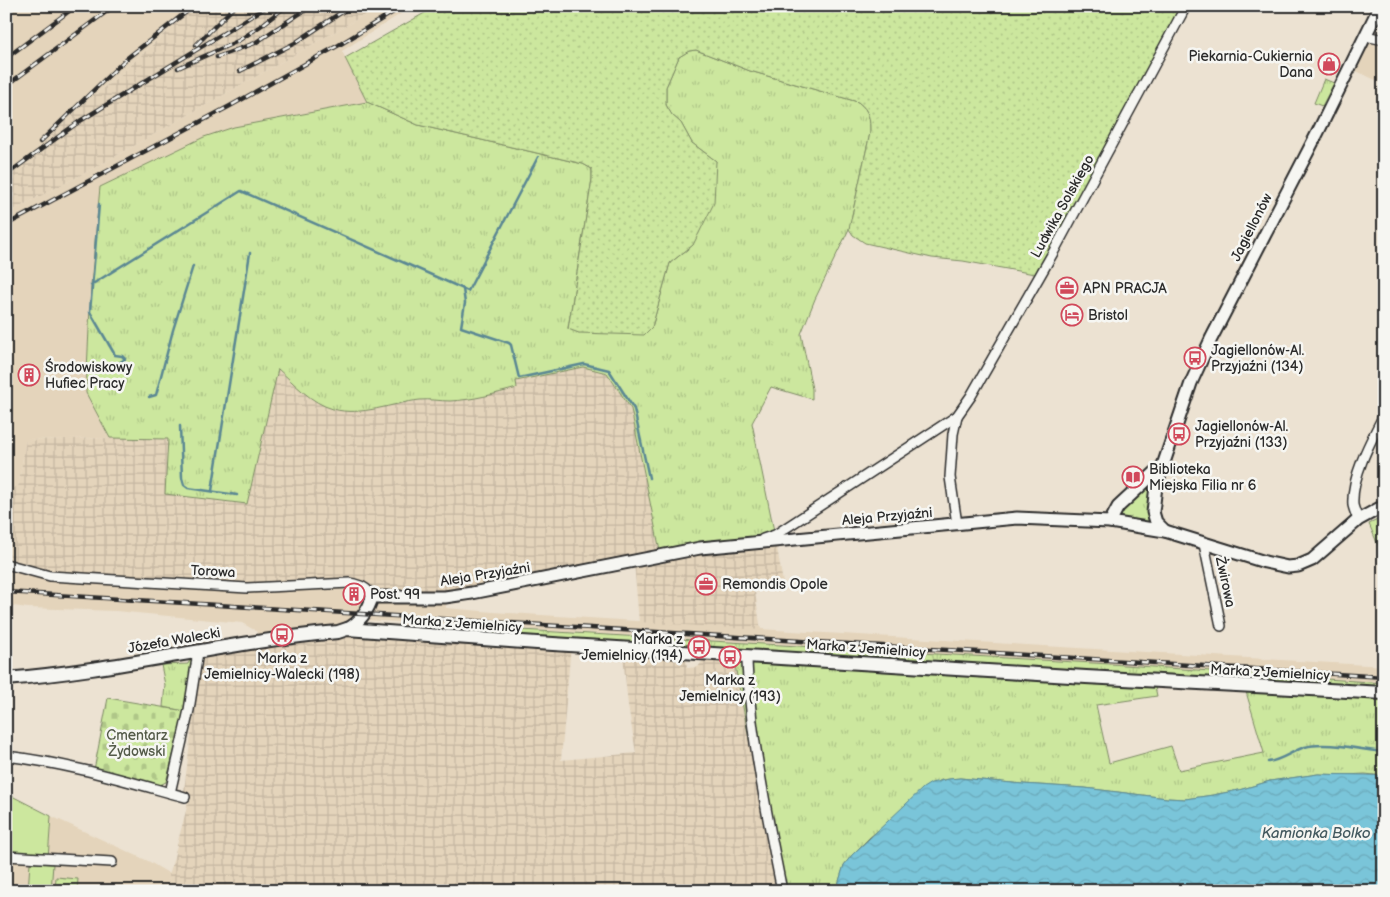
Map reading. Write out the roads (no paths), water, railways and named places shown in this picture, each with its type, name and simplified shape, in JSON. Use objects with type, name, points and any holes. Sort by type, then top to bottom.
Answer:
[{"type":"main road","name":"Józefa Walecki","points":[[6,679],[80,672],[261,640],[338,632],[347,629]]},
{"type":"main road","name":"Marka z Jemielnicy","points":[[347,629],[537,643],[1182,683],[1384,693]]},
{"type":"street","name":"Ludwika Solskiego","points":[[750,544],[775,535],[957,416],[971,396],[1050,257],[1186,6]]},
{"type":"street","name":"Jagiellonów","points":[[1164,531],[1156,522],[1153,506],[1156,486],[1191,383],[1211,339],[1318,132],[1380,6]]},
{"type":"street","points":[[1365,36],[1384,40]]},
{"type":"street","points":[[1358,520],[1353,506],[1354,489],[1368,446],[1384,415]]},
{"type":"street","name":"Ludwika Solskiego","points":[[957,416],[953,436],[950,477],[957,524]]},
{"type":"street","name":"Jagiellonów","points":[[1110,522],[1118,507],[1161,467]]},
{"type":"street","name":"Aleja Przyjaźni","points":[[372,597],[445,597],[700,548],[1017,518],[1110,522],[1164,531],[1273,565],[1293,566],[1305,564],[1318,556],[1358,520],[1378,509],[1384,508]]},
{"type":"street","name":"Żwirowa","points":[[1204,544],[1221,626]]},
{"type":"street","name":"Torowa","points":[[6,564],[50,576],[248,588],[350,583],[366,588],[372,597]]},
{"type":"street","points":[[347,629],[360,620],[367,610],[372,597]]},
{"type":"street","points":[[170,793],[189,710],[198,652]]},
{"type":"street","points":[[747,656],[754,741],[782,891]]},
{"type":"street","points":[[6,756],[36,759],[69,766],[185,797]]},
{"type":"street","points":[[6,856],[112,862]]},
{"type":"water","name":"Kamionka Bolko","points":[[1318,774],[1384,776],[1384,891],[836,891],[844,865],[852,855],[923,788],[931,783],[960,778],[1085,788],[1185,799],[1239,790],[1270,781]]},
{"type":"waterway","points":[[91,285],[241,191],[468,291],[538,157]]},
{"type":"waterway","points":[[99,204],[90,312],[115,355],[122,356],[125,359],[116,365]]},
{"type":"waterway","points":[[212,491],[250,253]]},
{"type":"waterway","points":[[149,397],[156,395],[173,330],[193,266]]},
{"type":"waterway","points":[[463,289],[465,303],[461,327],[509,343],[519,378],[584,364],[609,370],[634,409],[649,478]]},
{"type":"waterway","points":[[180,426],[182,478],[184,485],[188,488],[237,495]]},
{"type":"waterway","points":[[1268,762],[1314,745],[1333,745],[1384,752]]},
{"type":"railway","points":[[6,58],[76,6]]},
{"type":"railway","points":[[6,86],[114,6]]},
{"type":"railway","points":[[40,142],[126,59],[194,6]]},
{"type":"railway","points":[[196,45],[235,6]]},
{"type":"railway","points":[[6,175],[80,121],[268,6]]},
{"type":"railway","points":[[178,68],[238,41],[286,6]]},
{"type":"railway","points":[[217,57],[255,43],[311,6]]},
{"type":"railway","points":[[240,71],[295,43],[351,6]]},
{"type":"railway","points":[[6,225],[230,106],[339,45],[403,6]]},
{"type":"railway","points":[[6,592],[1384,677]]},
{"type":"place","name":"Piekarnia-Cukiernia Dana","points":[[1329,64]]},
{"type":"place","name":"APN PRACJA","points":[[1067,288]]},
{"type":"place","name":"Bristol","points":[[1072,315]]},
{"type":"place","name":"Jagiellonów-Al. Przyjaźni (134)","points":[[1195,358]]},
{"type":"place","name":"Środowiskowy Hufiec Pracy","points":[[29,375]]},
{"type":"place","name":"Jagiellonów-Al. Przyjaźni (133)","points":[[1179,434]]},
{"type":"place","name":"Biblioteka Miejska Filia nr 6","points":[[1133,477]]},
{"type":"place","name":"Remondis Opole","points":[[706,584]]},
{"type":"place","name":"Post. 99","points":[[354,594]]},
{"type":"place","name":"Marka z Jemielnicy-Walecki (198)","points":[[282,635]]},
{"type":"place","name":"Marka z Jemielnicy (194)","points":[[699,647]]},
{"type":"place","name":"Marka z Jemielnicy (193)","points":[[730,657]]},
{"type":"park label","name":"Cmentarz Żydowski","points":[[137,744]]}]
